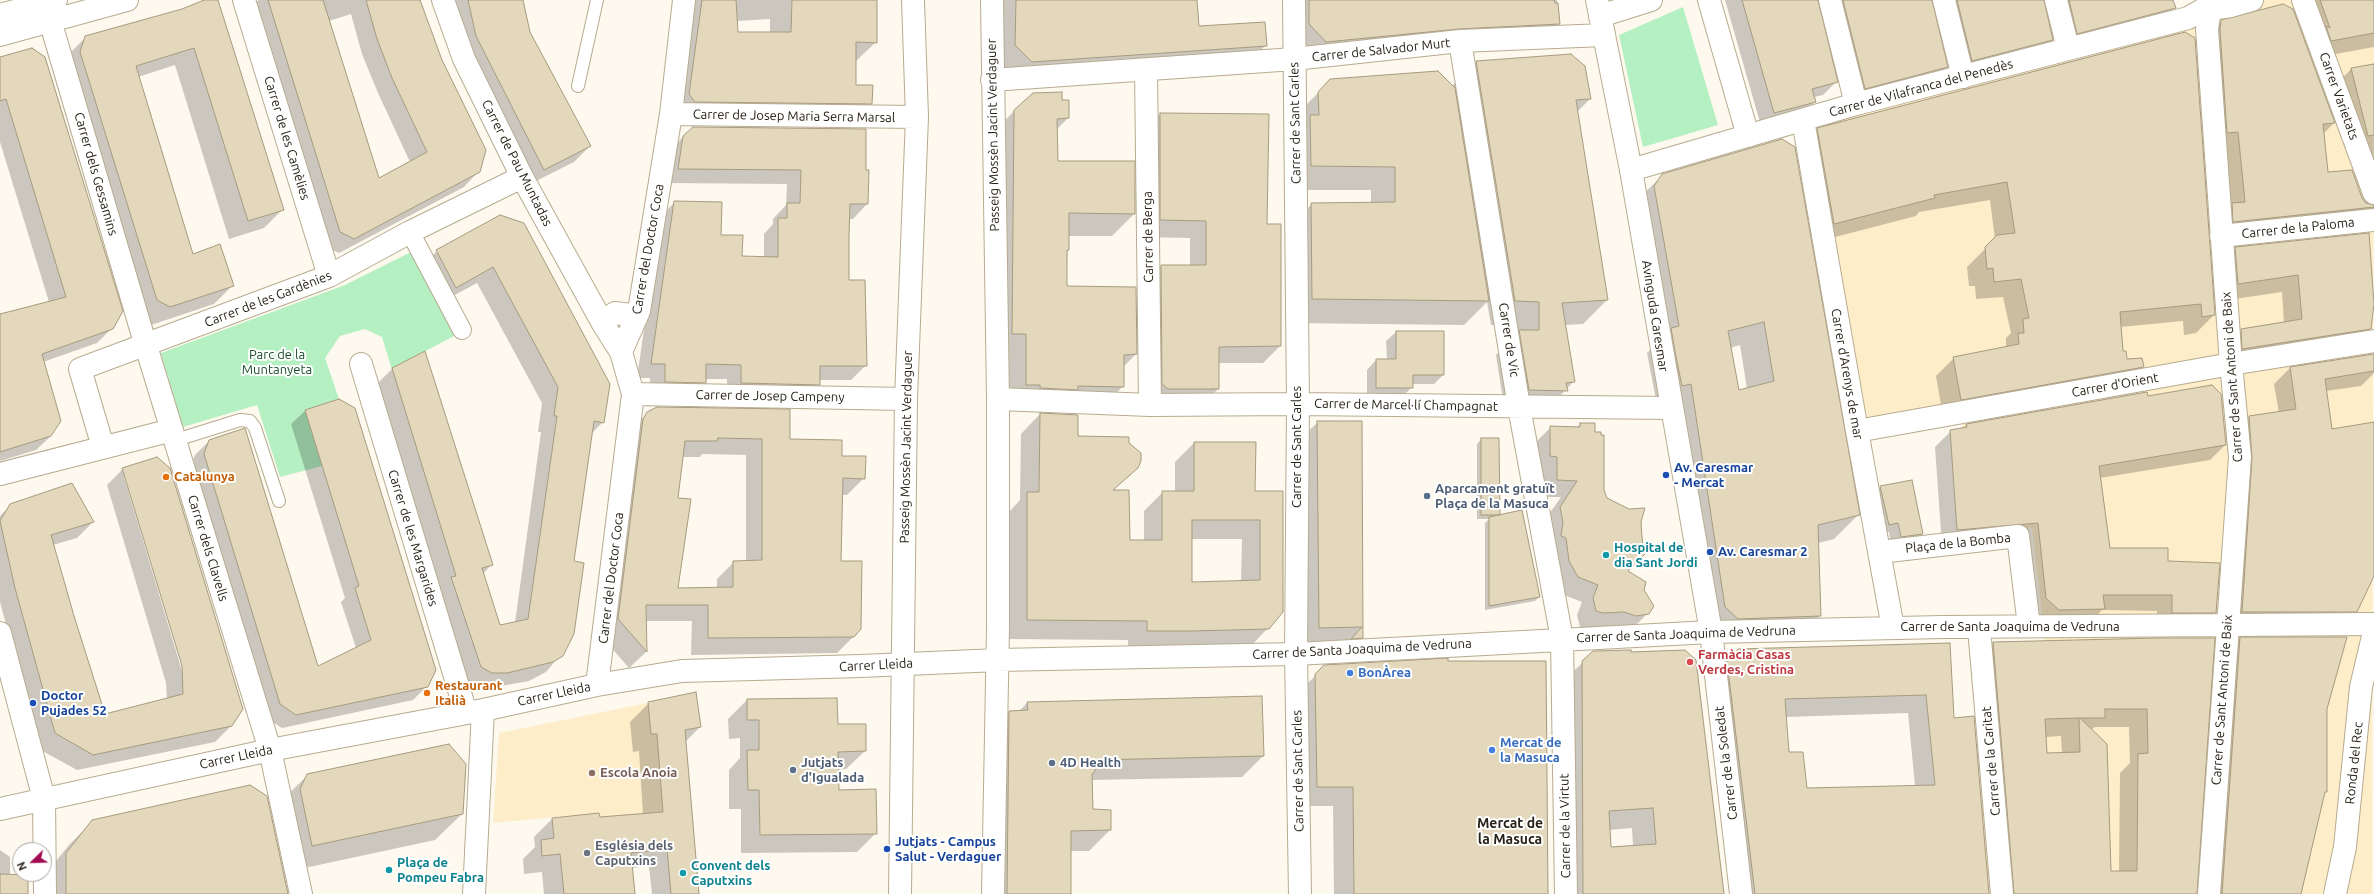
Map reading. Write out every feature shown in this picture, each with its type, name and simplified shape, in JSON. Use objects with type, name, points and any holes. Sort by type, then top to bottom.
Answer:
[{"type":"street","points":[[0,15],[49,6],[127,0]]},
{"type":"street","name":"Carrer de les Camèlies","points":[[244,0],[329,276]]},
{"type":"street","name":"Carrer de Pau Muntadas","points":[[443,0],[464,59],[522,177],[602,322],[621,352]]},
{"type":"street","name":"Carrer del Doctor Coca","points":[[597,685],[633,394],[621,352],[639,311],[671,114],[684,0]]},
{"type":"street","name":"Passeig Mossèn Jacint Verdaguer","points":[[900,894],[906,399],[917,117],[913,0]]},
{"type":"street","name":"Passeig Mossèn Jacint Verdaguer","points":[[992,0],[992,80],[998,399],[998,660],[993,894]]},
{"type":"street","name":"Carrer de Sant Carles","points":[[1294,0],[1298,404],[1296,654],[1300,894]]},
{"type":"street","name":"Carrer de Salvador Murt","points":[[992,80],[1294,59],[1460,41],[1600,17],[1651,0]]},
{"type":"street","points":[[1709,0],[1748,136]]},
{"type":"street","points":[[1830,0],[1856,104]]},
{"type":"street","points":[[1944,0],[1963,77]]},
{"type":"street","points":[[2056,0],[2068,48]]},
{"type":"street","points":[[2210,2],[2217,8],[2252,0]]},
{"type":"street","name":"Carrer Varietats","points":[[2303,0],[2374,193]]},
{"type":"street","name":"Carrer de Vilafranca del Penedès","points":[[1631,170],[1856,104],[2188,18],[2210,2]]},
{"type":"street","name":"Carrer de Sant Antoni de Baix","points":[[2209,894],[2240,457],[2221,236],[2207,29],[2210,2]]},
{"type":"street","points":[[0,36],[49,6]]},
{"type":"street","name":"Carrer dels Gessamins","points":[[49,6],[146,346]]},
{"type":"street","name":"Avinguda Caresmar","points":[[1600,17],[1631,170],[1670,408],[1711,632]]},
{"type":"street","name":"Carrer de Vic","points":[[1460,41],[1520,407],[1562,639]]},
{"type":"street","name":"Carrer de Berga","points":[[1146,70],[1150,405]]},
{"type":"street","name":"Carrer de Josep Maria Serra Marsal","points":[[671,114],[917,117]]},
{"type":"street","name":"Carrer d'Arenys de mar","points":[[1803,120],[1893,628]]},
{"type":"street","name":"Carrer de les Gardènies","points":[[103,447],[80,369],[146,346],[329,276],[410,232],[522,177]]},
{"type":"street","name":"Carrer de la Paloma","points":[[2221,236],[2374,220]]},
{"type":"street","points":[[410,232],[462,330]]},
{"type":"street","points":[[602,322],[615,313],[631,315],[639,311]]},
{"type":"street","name":"Carrer d'Orient","points":[[1857,431],[2231,364],[2374,341]]},
{"type":"street","name":"Carrer dels Clavells","points":[[146,346],[270,750],[301,894]]},
{"type":"street","name":"Carrer de les Margarides","points":[[361,364],[475,711],[474,894]]},
{"type":"street","name":"Carrer de Josep Campeny","points":[[633,394],[906,399]]},
{"type":"street","name":"Carrer de Marcel·lí Champagnat","points":[[998,399],[1150,405],[1298,404],[1670,408]]},
{"type":"street","points":[[0,474],[103,447],[174,435]]},
{"type":"street","name":"Plaça de la Bomba","points":[[1880,552],[2018,536],[2029,626]]},
{"type":"street","name":"Carrer de Santa Joaquima de Vedruna","points":[[998,660],[1296,654],[1711,632],[2029,626],[2374,624]]},
{"type":"street","name":"Carrer de la Caritat","points":[[1979,628],[2002,894]]},
{"type":"street","name":"Carrer de la Soledat","points":[[1711,632],[1741,894]]},
{"type":"street","name":"Ronda del Rec","points":[[2335,894],[2345,847],[2361,687],[2374,632]]},
{"type":"street","points":[[0,633],[44,799],[45,894]]},
{"type":"street","name":"Carrer de la Virtut","points":[[1562,639],[1566,894]]},
{"type":"street","name":"Carrer Lleida","points":[[0,809],[270,750],[475,711],[597,685],[682,671],[998,660]]},
{"type":"lane","points":[[578,86],[597,0]]},
{"type":"lane","points":[[174,435],[240,420],[250,421],[255,428],[279,501]]},
{"type":"shaded area","points":[[2199,0],[2374,0],[2372,894],[1843,894],[1834,791],[1981,783],[1968,642],[2045,641],[2032,528],[1971,538],[1962,420],[1869,433],[1815,123],[2200,20]]},
{"type":"shaded area","name":"Escola Anoia","points":[[682,696],[694,837],[603,845],[599,813],[493,823],[499,733]]},
{"type":"green space","points":[[1683,7],[1718,125],[1643,147],[1619,35]]},
{"type":"green space","name":"Parc de la Muntanyeta","points":[[413,251],[456,335],[392,370],[382,337],[365,329],[340,336],[325,358],[339,399],[305,410],[322,466],[280,477],[257,405],[183,427],[161,353],[345,285]]},
{"type":"building","points":[[204,0],[218,0],[284,210],[248,221],[194,48],[136,66],[193,254],[220,244],[234,286],[170,307],[157,300],[80,52],[85,36],[182,9]]},
{"type":"building","points":[[268,0],[323,0],[379,178],[427,152],[392,78],[377,39],[366,0],[420,0],[442,60],[486,150],[480,172],[354,239],[340,232]]},
{"type":"building","points":[[468,0],[523,0],[530,32],[591,146],[544,170],[476,36]]},
{"type":"building","points":[[702,0],[736,0],[738,32],[791,32],[792,0],[877,0],[877,43],[856,42],[856,85],[873,85],[872,104],[695,102],[689,94]]},
{"type":"building","points":[[1016,0],[1197,0],[1199,26],[1265,22],[1267,46],[1032,62],[1015,45]]},
{"type":"building","points":[[1309,0],[1554,0],[1555,3],[1558,3],[1560,24],[1459,29],[1326,42],[1309,24]]},
{"type":"building","points":[[1742,0],[1818,0],[1838,82],[1812,89],[1816,102],[1774,113]]},
{"type":"building","points":[[1843,0],[1932,0],[1948,67],[1865,89]]},
{"type":"building","points":[[1957,0],[2044,0],[2053,40],[1972,61]]},
{"type":"building","points":[[2069,0],[2173,0],[2176,8],[2077,34]]},
{"type":"building","points":[[2320,0],[2374,0],[2374,33],[2331,41],[2326,26],[2330,28]]},
{"type":"building","points":[[2283,4],[2293,9],[2335,123],[2323,124],[2328,172],[2352,170],[2362,198],[2366,203],[2374,205],[2374,207],[2233,222],[2232,203],[2245,202],[2238,132],[2227,133],[2220,30],[2221,20]]},
{"type":"building","points":[[2185,32],[2195,38],[2215,315],[2202,317],[2201,304],[2120,312],[2123,351],[2126,351],[2127,359],[2142,358],[2144,367],[1961,400],[1953,357],[2019,344],[2018,333],[2024,333],[2023,319],[2029,318],[2021,279],[1994,282],[1993,268],[1987,269],[1985,247],[1997,235],[2015,233],[2007,182],[1934,195],[1935,198],[1834,224],[1817,128]]},
{"type":"building","points":[[32,48],[45,57],[123,311],[113,329],[42,354],[61,421],[51,436],[0,452],[0,314],[66,297],[6,99],[0,101],[0,57]]},
{"type":"building","points":[[1571,54],[1585,66],[1591,99],[1576,100],[1608,300],[1562,303],[1575,382],[1566,383],[1568,391],[1529,390],[1519,330],[1539,330],[1539,302],[1515,301],[1476,61]]},
{"type":"building","points":[[2374,64],[2374,135],[2368,136],[2351,68]]},
{"type":"building","points":[[1438,71],[1455,88],[1489,301],[1312,299],[1311,203],[1395,202],[1395,167],[1311,166],[1310,115],[1319,115],[1318,92],[1330,79]]},
{"type":"building","points":[[1062,92],[1062,100],[1069,100],[1069,118],[1057,119],[1058,161],[1135,161],[1135,214],[1069,213],[1069,250],[1067,250],[1067,286],[1136,287],[1137,354],[1124,355],[1124,387],[1078,386],[1078,390],[1040,388],[1040,385],[1026,385],[1026,334],[1012,334],[1014,110],[1033,93]]},
{"type":"building","points":[[1160,113],[1269,114],[1267,224],[1281,224],[1281,346],[1219,347],[1219,389],[1168,389],[1162,384],[1161,265],[1206,265],[1206,221],[1160,220]]},
{"type":"building","points":[[693,127],[866,129],[866,170],[869,170],[868,204],[850,204],[849,280],[865,280],[867,366],[820,366],[820,385],[741,383],[741,365],[706,364],[706,383],[665,382],[665,364],[651,364],[674,201],[722,202],[721,235],[743,235],[742,256],[778,257],[778,218],[787,218],[787,203],[800,203],[801,170],[678,169],[683,136]]},
{"type":"building","points":[[1782,139],[1795,147],[1860,515],[1818,525],[1821,616],[1738,619],[1725,607],[1691,384],[1682,386],[1671,328],[1679,326],[1654,186],[1662,174]],"holes":[[[1764,322],[1774,381],[1739,390],[1728,331]]]},
{"type":"building","points":[[500,215],[524,223],[610,384],[604,423],[594,421],[574,561],[584,563],[574,634],[563,656],[553,662],[507,673],[492,673],[481,667],[451,577],[456,576],[392,368],[425,351],[493,565],[482,568],[500,625],[528,619],[557,416],[554,416],[558,387],[493,267],[456,288],[436,250]]},
{"type":"building","points":[[2369,233],[2374,304],[2371,329],[2242,349],[2241,329],[2302,319],[2298,275],[2238,284],[2235,247]]},
{"type":"building","points":[[1396,331],[1444,331],[1444,375],[1413,375],[1413,388],[1376,388],[1376,359],[1396,359]]},
{"type":"building","points":[[2374,354],[2374,371],[2325,379],[2332,429],[2374,422],[2374,576],[2357,612],[2242,612],[2252,458],[2249,416],[2296,409],[2290,367]]},
{"type":"building","points":[[2212,385],[2221,394],[2226,445],[2099,466],[2110,548],[2168,548],[2168,561],[2220,563],[2216,613],[2172,613],[2172,595],[2103,595],[2105,609],[2059,610],[2046,598],[2038,523],[1957,530],[1950,430],[1967,427],[1966,424],[2147,392],[2148,396]]},
{"type":"building","points":[[339,399],[355,408],[436,670],[428,687],[296,715],[280,704],[204,454],[209,440],[245,428],[318,666],[371,640],[355,588],[359,586],[305,410]]},
{"type":"building","points":[[657,407],[790,409],[790,439],[842,440],[842,456],[866,456],[865,479],[843,478],[841,561],[862,561],[861,629],[854,637],[708,638],[708,605],[646,605],[647,652],[618,619],[643,419],[647,412]],"holes":[[[718,438],[762,439],[762,560],[733,561],[733,587],[678,588],[691,499],[678,498],[685,441],[717,441]]]},
{"type":"building","points":[[1040,413],[1078,415],[1078,436],[1129,437],[1129,443],[1141,453],[1141,461],[1138,468],[1113,490],[1129,490],[1130,540],[1162,540],[1162,491],[1194,491],[1194,442],[1256,442],[1255,491],[1283,491],[1283,612],[1269,629],[1147,631],[1147,621],[1027,620],[1027,492],[1039,492]],"holes":[[[1192,520],[1260,520],[1260,580],[1192,582]]]},
{"type":"building","points":[[1317,421],[1362,421],[1363,638],[1351,639],[1362,627],[1319,628]]},
{"type":"building","name":"Hospital de dia Sant Jordi","points":[[1580,423],[1595,423],[1595,432],[1601,432],[1601,435],[1604,435],[1604,490],[1607,498],[1629,509],[1645,508],[1641,522],[1643,546],[1647,552],[1628,571],[1646,582],[1644,590],[1654,606],[1649,614],[1636,616],[1624,612],[1603,613],[1596,611],[1593,598],[1598,585],[1578,577],[1569,561],[1566,538],[1561,536],[1563,523],[1560,507],[1577,481],[1557,480],[1557,457],[1550,456],[1550,426],[1580,427]]},
{"type":"building","points":[[1481,438],[1499,438],[1500,515],[1481,515]]},
{"type":"building","points":[[157,457],[170,468],[243,709],[232,726],[93,755],[55,733],[15,588],[0,521],[10,504],[72,483],[94,522],[51,535],[74,616],[105,714],[183,694],[182,666],[122,468]]},
{"type":"building","points":[[1912,480],[1923,534],[1901,537],[1898,523],[1889,525],[1880,486]]},
{"type":"building","points":[[1522,510],[1540,597],[1489,606],[1489,517]]},
{"type":"building","points":[[2240,637],[2347,637],[2327,709],[2327,792],[2325,792],[2301,894],[2222,894]]},
{"type":"building","points":[[2215,638],[2197,894],[2014,894],[1993,642]],"holes":[[[2105,709],[2147,709],[2148,753],[2138,754],[2137,871],[2111,871],[2107,744],[2080,718],[2105,718]],[[2079,718],[2080,752],[2047,753],[2045,719]]]},
{"type":"building","points":[[1950,643],[1954,718],[1974,716],[1989,894],[1755,894],[1727,661],[1738,649]],"holes":[[[1926,695],[1935,785],[1807,788],[1803,752],[1789,752],[1785,699]]]},
{"type":"building","points":[[1631,650],[1631,652],[1685,650],[1696,660],[1724,894],[1583,894],[1582,661],[1593,651]],"holes":[[[1653,808],[1656,844],[1611,847],[1609,811]]]},
{"type":"building","points":[[1448,658],[1448,661],[1546,661],[1548,894],[1354,894],[1353,787],[1317,787],[1315,674],[1324,665]]},
{"type":"building","points":[[696,692],[701,727],[685,730],[699,894],[671,894],[667,849],[631,853],[635,894],[564,894],[560,854],[542,856],[541,840],[554,838],[552,818],[599,813],[600,817],[663,812],[657,734],[651,734],[648,702]]},
{"type":"building","points":[[1262,696],[1264,756],[1095,760],[1095,771],[1092,774],[1093,809],[1111,810],[1111,830],[1071,831],[1071,894],[1007,894],[1009,711],[1028,710],[1027,702]]},
{"type":"building","name":"Jutjats d'Igualada","points":[[837,698],[838,724],[866,724],[866,751],[838,752],[839,790],[876,789],[877,834],[760,835],[759,790],[748,790],[747,750],[759,750],[759,720],[747,720],[747,699]]},
{"type":"building","points":[[449,744],[466,764],[463,814],[312,846],[300,789],[307,774]]},
{"type":"building","points":[[250,785],[267,796],[288,894],[66,894],[66,853],[92,820]]},
{"type":"building","points":[[0,874],[12,874],[12,882],[28,882],[28,894],[0,894]]},
{"type":"place","name":"Av. Caresmar - Mercat","points":[[1666,475]]},
{"type":"place","name":"Catalunya","points":[[166,477]]},
{"type":"place","name":"Aparcament gratuït Plaça de la Masuca","points":[[1427,496]]},
{"type":"place","name":"Av. Caresmar 2","points":[[1710,552]]},
{"type":"place","name":"Hospital de dia Sant Jordi","points":[[1606,555]]},
{"type":"place","name":"Farmàcia Casas Verdes, Cristina","points":[[1690,662]]},
{"type":"place","name":"BonÀrea","points":[[1350,673]]},
{"type":"place","name":"Restaurant Italià","points":[[427,693]]},
{"type":"place","name":"Doctor Pujades 52","points":[[33,703]]},
{"type":"place","name":"Mercat de la Masuca","points":[[1492,750]]},
{"type":"place","name":"4D Health","points":[[1052,763]]},
{"type":"place","name":"Jutjats d'Igualada","points":[[793,770]]},
{"type":"place","name":"Escola Anoia","points":[[592,773]]},
{"type":"place","name":"Jutjats - Campus Salut - Verdaguer","points":[[887,849]]},
{"type":"place","name":"Església dels Caputxins","points":[[587,853]]},
{"type":"place","name":"Plaça de Pompeu Fabra","points":[[389,870]]},
{"type":"place","name":"Convent dels Caputxins","points":[[683,873]]},
{"type":"district","name":"Mercat de la Masuca","points":[[1510,832]]}]
